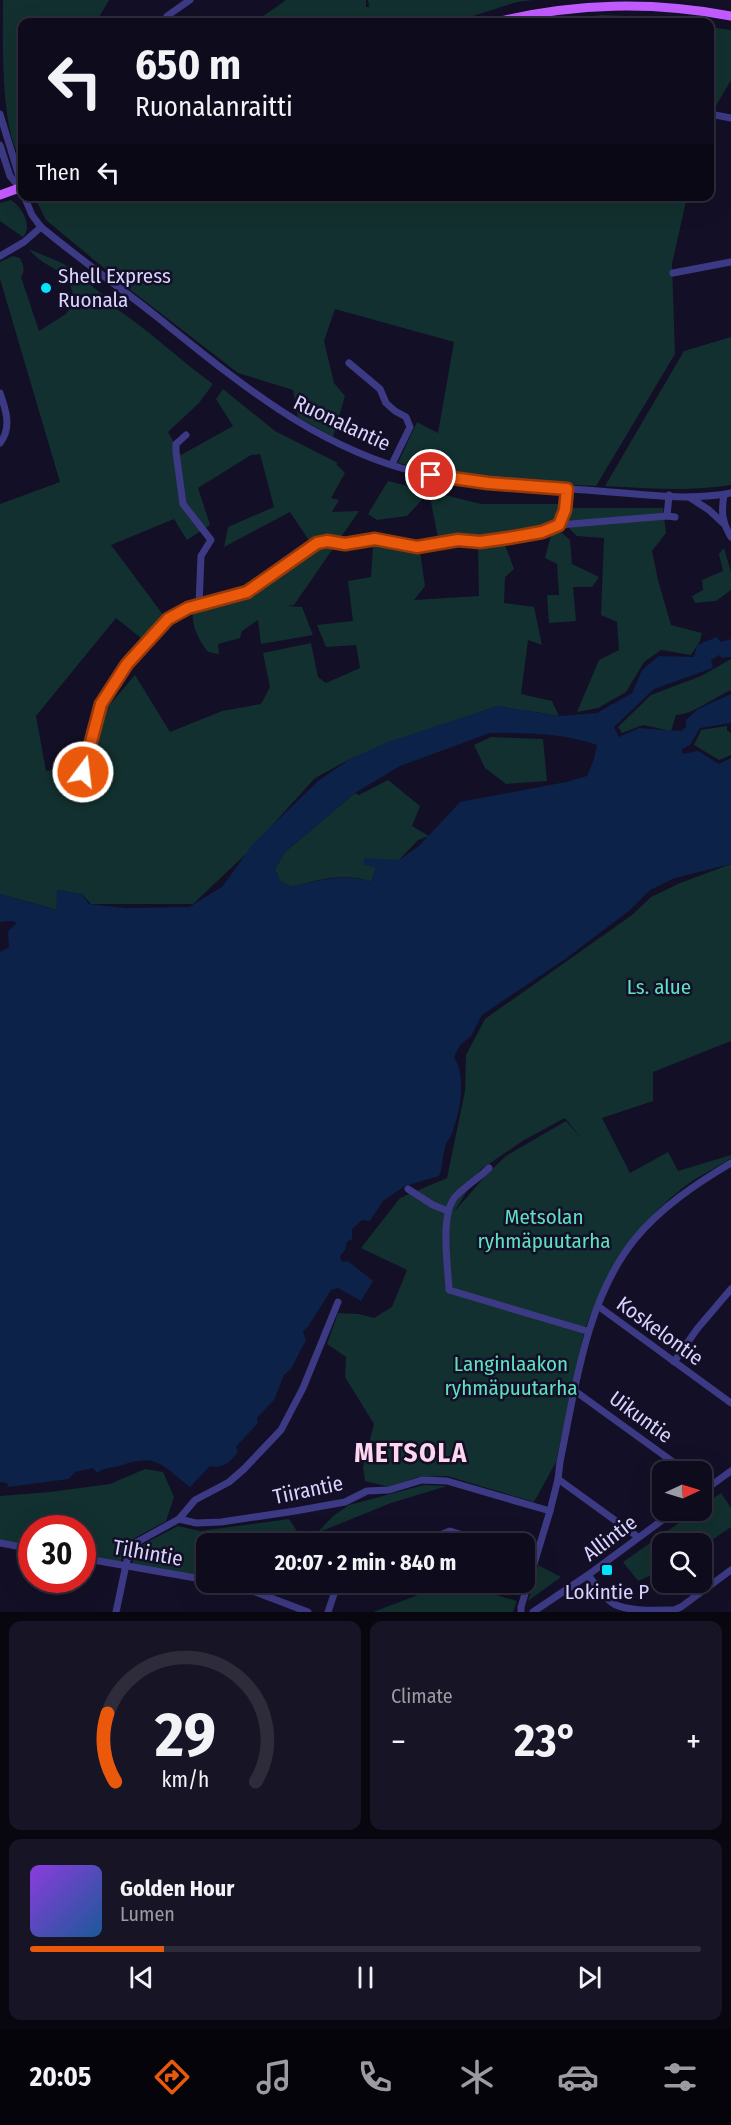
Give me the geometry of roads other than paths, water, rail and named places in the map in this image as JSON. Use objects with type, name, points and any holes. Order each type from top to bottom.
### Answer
[{"type":"main road","points":[[516,18],[557,10],[612,6],[666,7],[731,15]]},
{"type":"main road","points":[[0,195],[18,192]]},
{"type":"street","points":[[167,16],[190,0]]},
{"type":"street","points":[[0,114],[18,173]]},
{"type":"street","points":[[714,115],[731,118]]},
{"type":"street","points":[[0,145],[10,176],[18,186]]},
{"type":"street","name":"Ruonalantie","points":[[26,201],[32,215],[41,226],[231,376],[282,413],[319,435],[392,464],[459,480],[669,495],[728,494]]},
{"type":"street","points":[[0,256],[24,242],[41,226]]},
{"type":"street","points":[[673,273],[731,262]]},
{"type":"street","points":[[349,363],[380,389],[386,403],[406,417],[410,427],[392,464]]},
{"type":"street","points":[[0,393],[8,416],[5,437],[0,443]]},
{"type":"street","points":[[186,435],[176,444],[183,504],[211,540],[201,556],[199,605]]},
{"type":"street","points":[[559,525],[565,510],[567,489]]},
{"type":"street","points":[[728,494],[731,504]]},
{"type":"street","points":[[728,494],[722,514],[731,537]]},
{"type":"street","points":[[83,772],[101,704],[127,664],[168,619],[179,612],[199,605],[247,592],[317,543],[327,541],[345,544],[375,539],[417,547],[458,540],[480,542],[508,538],[542,532],[559,525],[671,517],[669,495]]},
{"type":"street","points":[[689,496],[724,524]]},
{"type":"street","points":[[535,1556],[558,1479],[587,1331],[613,1274],[634,1240],[663,1211],[691,1187],[731,1162]]},
{"type":"street","points":[[489,1168],[455,1196],[448,1211],[449,1290],[587,1331]]},
{"type":"street","points":[[408,1189],[433,1205],[448,1211]]},
{"type":"street","points":[[674,1362],[697,1329],[731,1289]]},
{"type":"street","points":[[116,1612],[130,1546],[179,1519],[195,1500],[229,1482],[281,1430],[303,1388],[338,1302]]},
{"type":"street","name":"Koskelontie","points":[[598,1306],[731,1403]]},
{"type":"street","name":"Uikuntie","points":[[575,1391],[672,1461]]},
{"type":"street","points":[[712,1483],[731,1472]]},
{"type":"street","points":[[558,1479],[638,1537]]},
{"type":"street","name":"Tiirantie","points":[[179,1519],[196,1523],[221,1522],[295,1511],[345,1502],[367,1491],[389,1490],[422,1480],[447,1481],[550,1511]]},
{"type":"street","name":"Allintie","points":[[533,1612],[588,1575],[661,1521]]},
{"type":"street","points":[[0,1543],[18,1546]]},
{"type":"street","name":"Tilhintie","points":[[96,1561],[196,1578]]},
{"type":"street","points":[[588,1575],[614,1604],[628,1609],[675,1611],[731,1570]]},
{"type":"street","points":[[257,1593],[308,1612]]},
{"type":"street","points":[[328,1612],[334,1593]]},
{"type":"street","points":[[521,1612],[524,1593]]},
{"type":"street","points":[[277,1612],[280,1602]]},
{"type":"water","points":[[717,637],[721,642],[731,639],[731,657],[722,658],[719,655],[711,660],[713,668],[654,689],[614,727],[619,737],[639,728],[681,731],[686,727],[686,720],[698,709],[731,694],[731,723],[700,728],[690,745],[682,749],[682,754],[698,751],[719,764],[731,758],[731,864],[675,878],[650,890],[630,910],[568,957],[482,1015],[471,1036],[460,1045],[454,1057],[460,1074],[460,1103],[439,1176],[405,1186],[383,1201],[370,1221],[362,1220],[352,1229],[352,1239],[347,1242],[340,1256],[342,1262],[348,1261],[373,1281],[361,1301],[338,1288],[331,1290],[303,1332],[306,1340],[291,1369],[284,1375],[274,1400],[257,1418],[258,1423],[236,1447],[238,1452],[229,1462],[222,1466],[210,1466],[190,1487],[165,1467],[151,1461],[132,1462],[97,1473],[93,1468],[75,1472],[69,1479],[8,1487],[7,1483],[0,1482],[0,952],[9,947],[8,931],[17,923],[0,922],[0,894],[56,910],[57,890],[82,894],[89,904],[126,908],[189,907],[222,887],[253,844],[318,781],[350,759],[385,743],[497,706],[559,716],[597,713],[632,693],[642,670],[659,656],[694,657],[697,645]],"holes":[[[490,733],[557,736],[597,745],[587,776],[460,802],[419,846],[399,860],[365,858],[363,864],[376,868],[371,882],[341,878],[292,887],[280,881],[275,869],[285,852],[355,793],[400,766]]]},
{"type":"place","name":"Shell Express Ruonala","points":[[46,288]]},
{"type":"place","name":"Lokintie P","points":[[607,1570]]},
{"type":"district","name":"METSOLA","points":[[411,1453]]},
{"type":"park label","name":"Ls. alue","points":[[659,987]]},
{"type":"park label","name":"Metsolan ryhmäpuutarha","points":[[544,1229]]},
{"type":"park label","name":"Langinlaakon ryhmäpuutarha","points":[[511,1376]]}]
